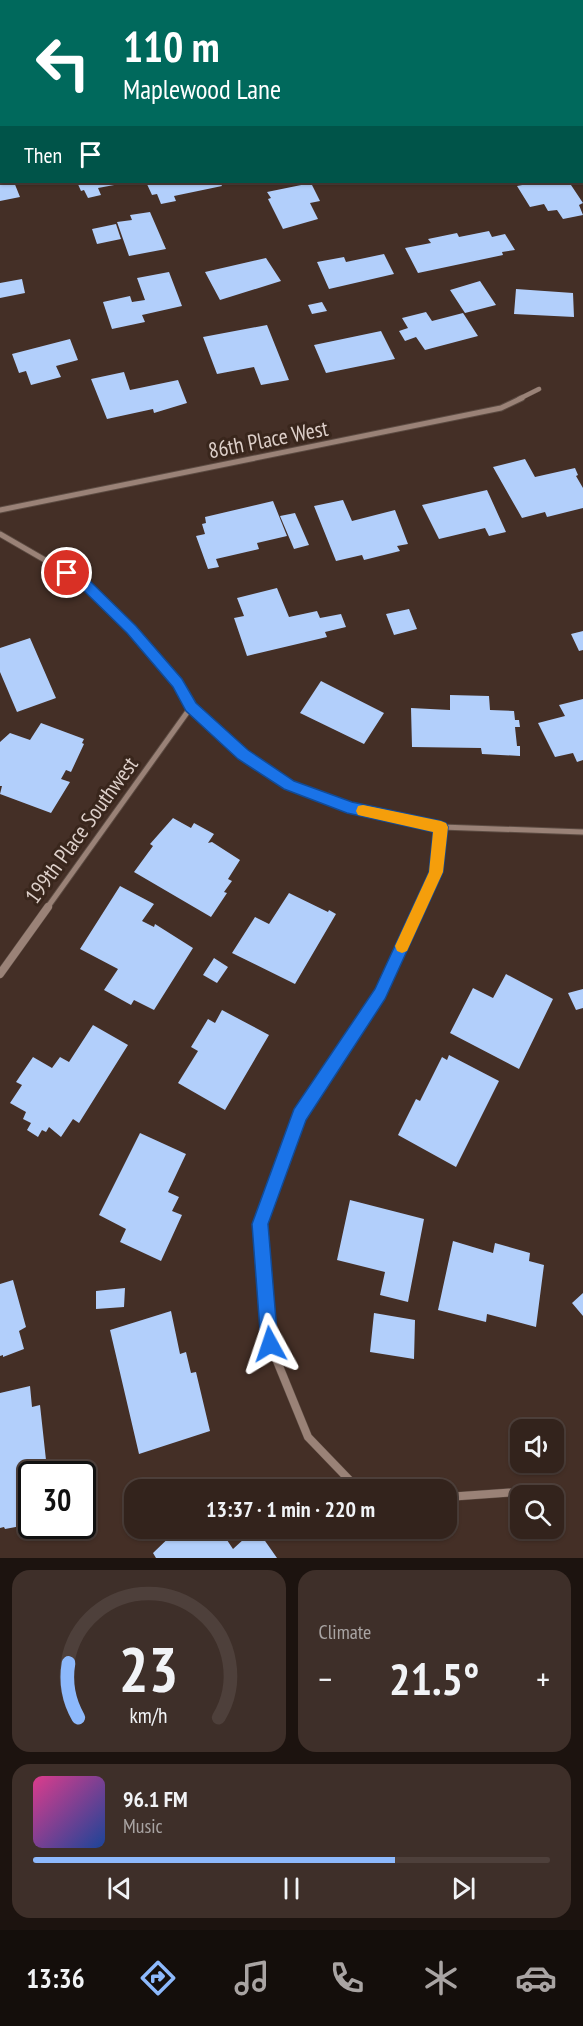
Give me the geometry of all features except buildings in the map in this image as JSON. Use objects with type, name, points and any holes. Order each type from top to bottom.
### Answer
[{"type":"street","name":"86th Place West","points":[[0,510],[501,408],[539,389]]},
{"type":"street","points":[[0,534],[83,582],[131,629],[177,683],[191,707],[243,754],[289,785],[352,808],[441,827],[583,832]]},
{"type":"street","name":"199th Place Southwest","points":[[0,974],[191,707]]},
{"type":"street","points":[[348,1479],[308,1437],[270,1344],[260,1224],[300,1115],[380,994],[436,872],[441,827]]},
{"type":"street","points":[[457,1496],[510,1493]]},
{"type":"slow traffic","points":[[363,811],[441,827],[436,872],[402,946]]},
{"type":"route","points":[[67,573],[83,582],[131,629],[177,683],[191,707],[243,754],[289,785],[352,808],[441,827],[436,872],[380,994],[300,1115],[260,1224],[270,1344]]}]
